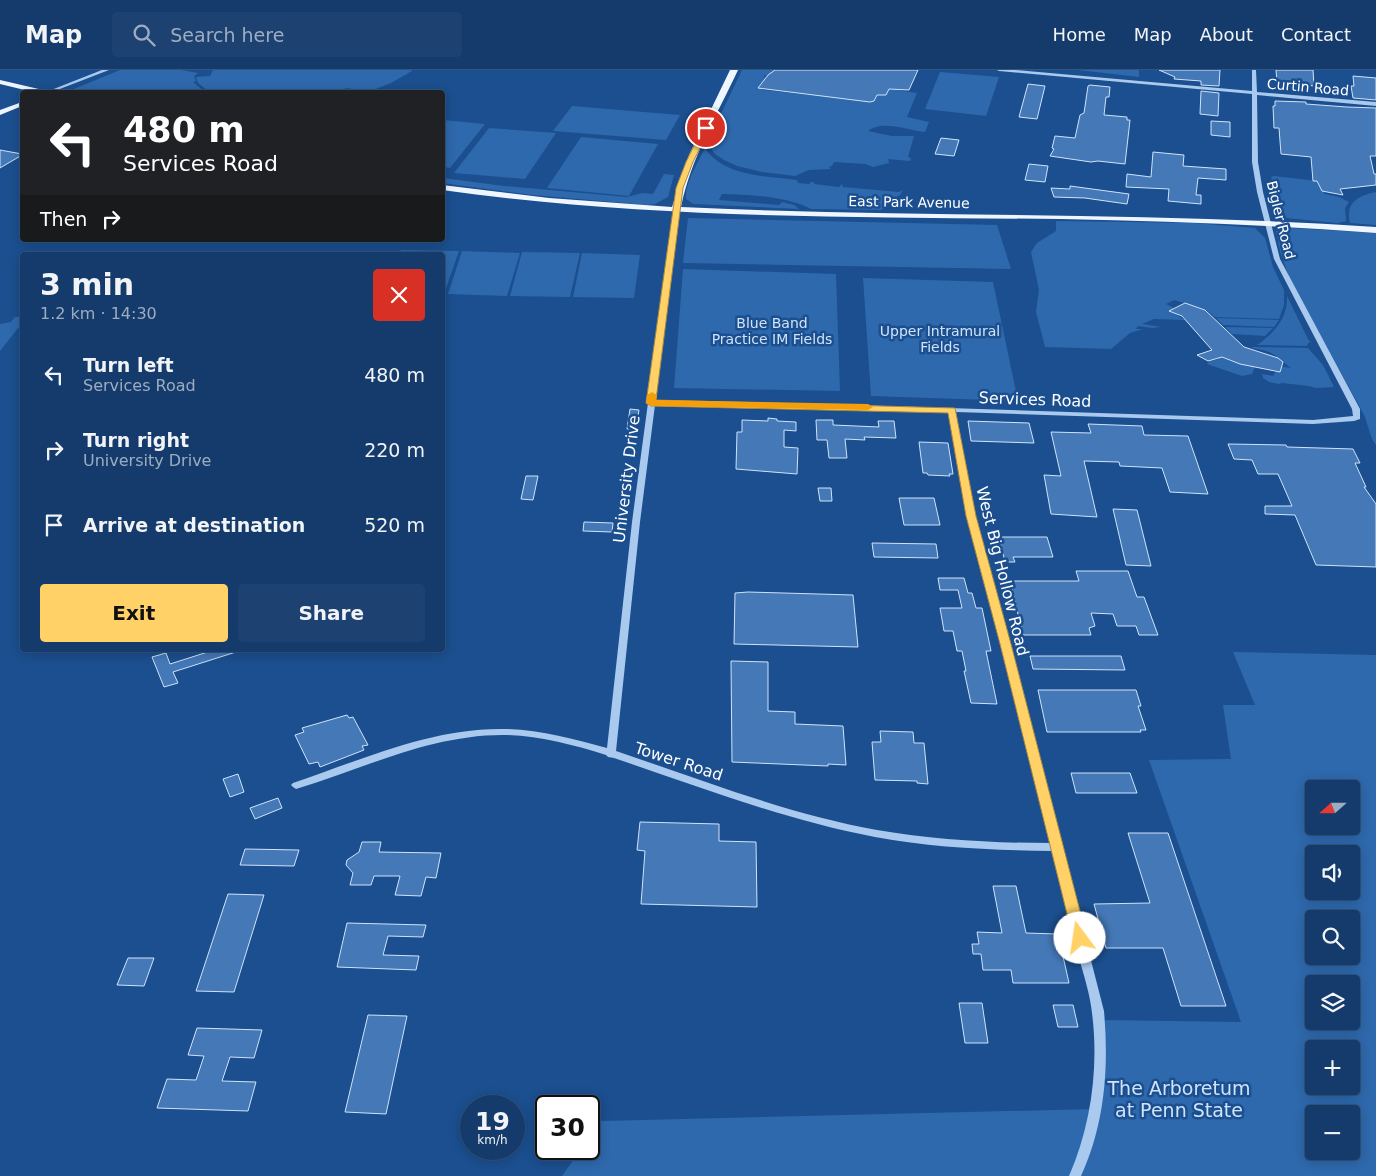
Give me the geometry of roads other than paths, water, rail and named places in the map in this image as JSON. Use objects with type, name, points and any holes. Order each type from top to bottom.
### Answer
[{"type":"main road","name":"University Drive","points":[[676,210],[680,188],[690,162],[734,70]]},
{"type":"main road","points":[[0,82],[32,90]]},
{"type":"main road","points":[[0,113],[20,105]]},
{"type":"main road","name":"East Park Avenue","points":[[445,187],[554,201],[676,210],[793,214],[1180,219],[1376,230]]},
{"type":"street","points":[[54,90],[107,70]]},
{"type":"street","name":"Curtin Road","points":[[999,70],[1376,104]]},
{"type":"street","name":"Bigler Road","points":[[1254,70],[1255,162],[1268,223],[1281,269],[1356,409],[1357,417]]},
{"type":"street","name":"University Drive","points":[[612,755],[636,522],[676,210]]},
{"type":"street","name":"Services Road","points":[[651,403],[952,410],[1313,422],[1357,417]]},
{"type":"street","name":"West Big Hollow Road","points":[[952,410],[971,516],[1057,847],[1099,1020],[1100,1050],[1095,1109],[1086,1147],[1075,1176]]},
{"type":"street","name":"Tower Road","points":[[296,785],[438,739],[482,733],[538,734],[612,755],[806,817],[851,828],[919,840],[971,845],[1057,847]]},
{"type":"park label","name":"Blue Band Practice IM Fields","points":[[772,332]]},
{"type":"park label","name":"Upper Intramural Fields","points":[[940,340]]},
{"type":"park label","name":"The Arboretum at Penn State","points":[[1179,1099]]}]
